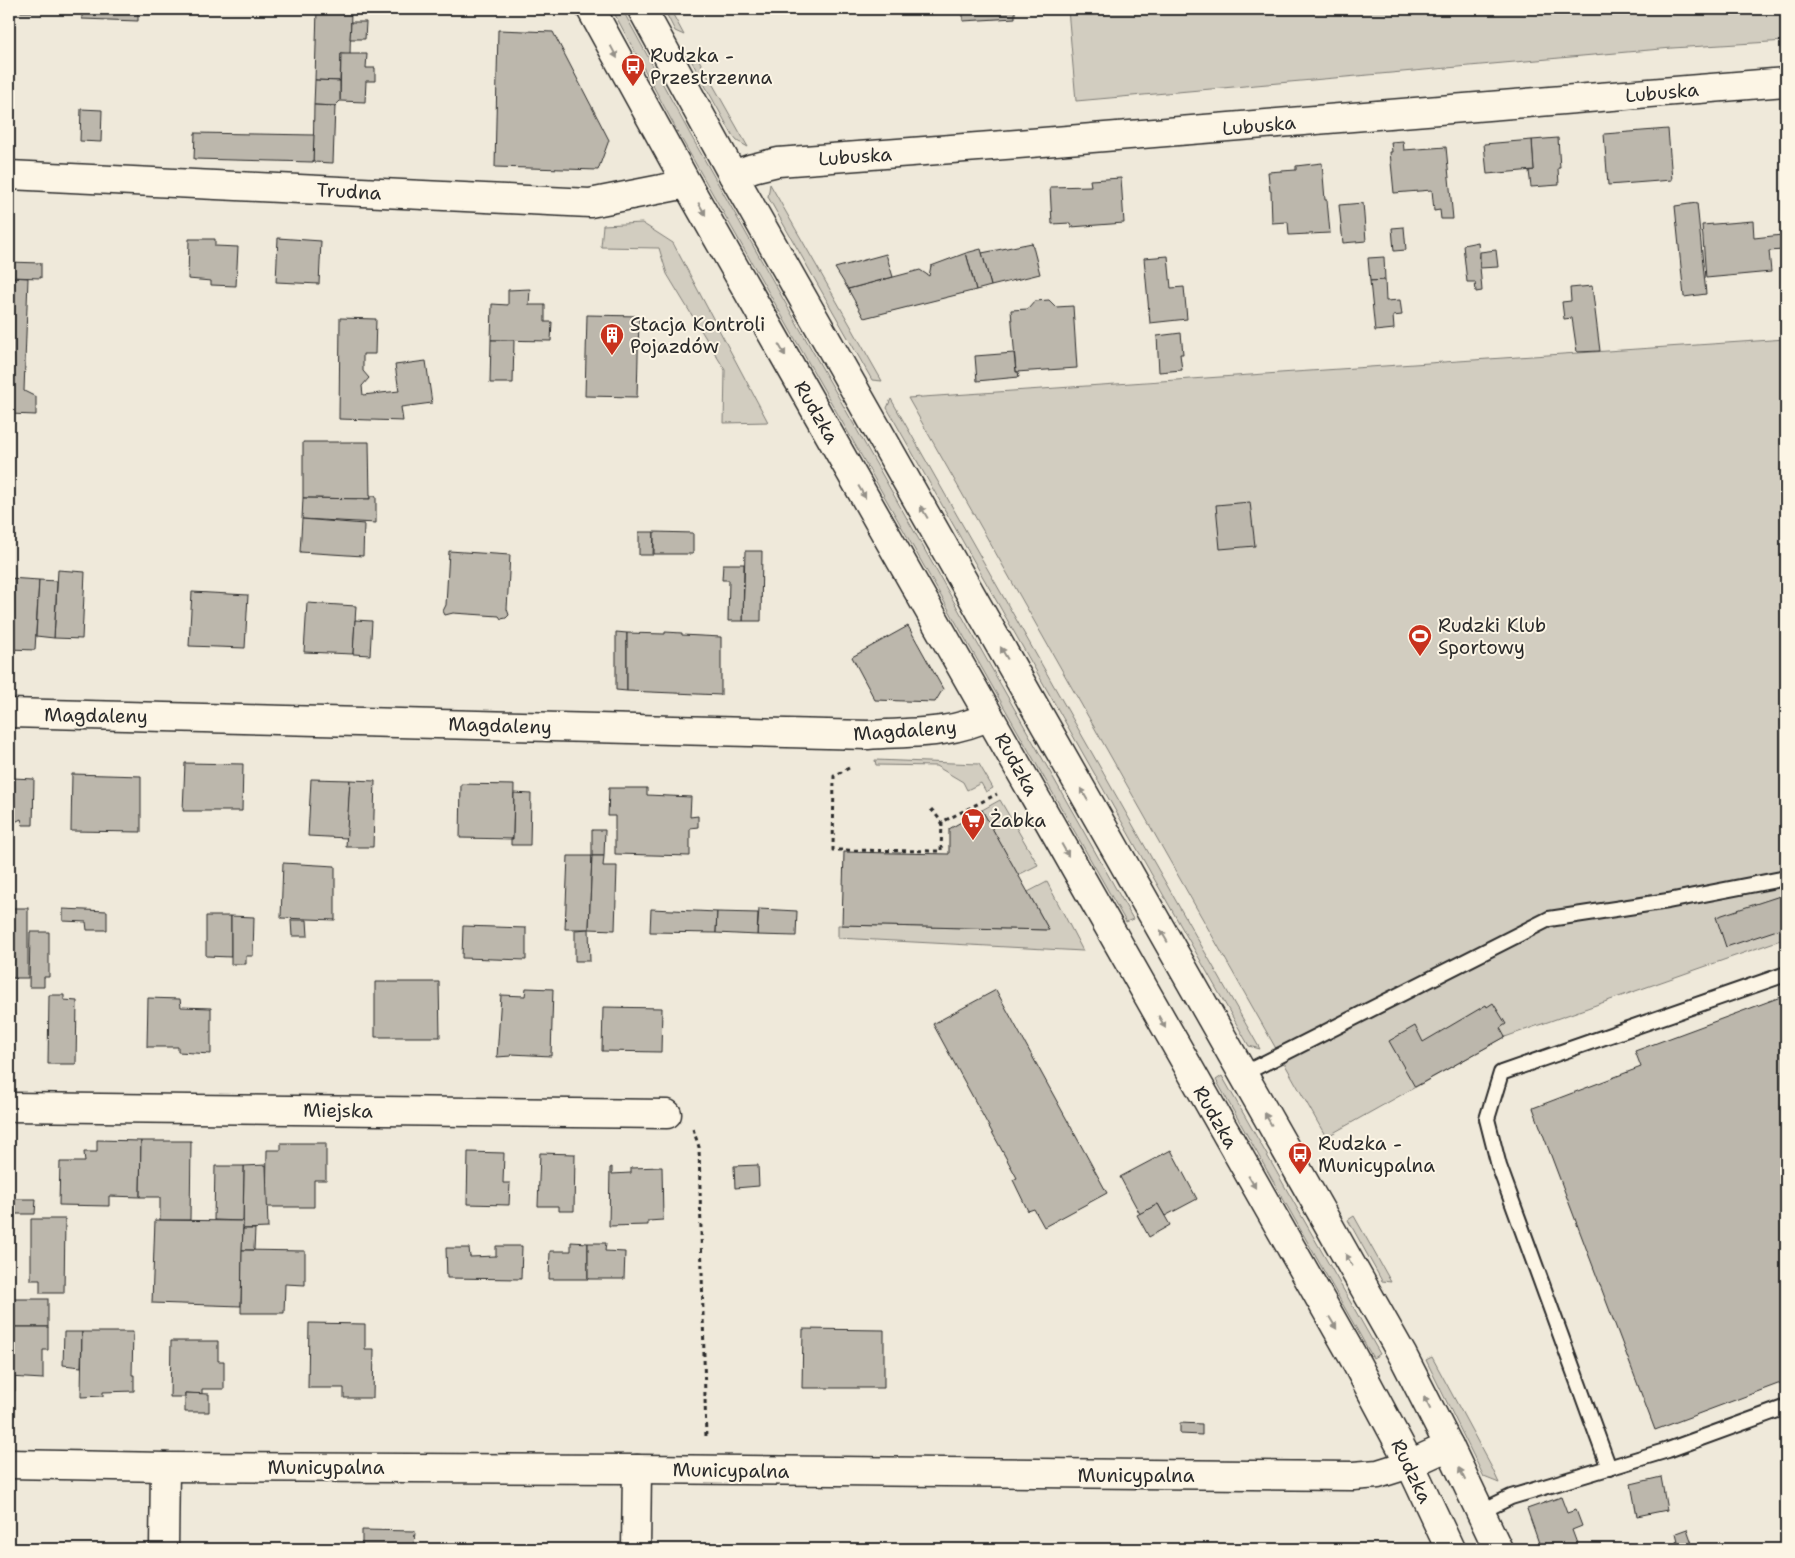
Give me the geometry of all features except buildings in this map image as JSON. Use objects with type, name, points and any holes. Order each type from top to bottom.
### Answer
[{"type":"street","name":"Rudzka","points":[[591,9],[688,184],[1352,1355],[1410,1464],[1450,1549]]},
{"type":"street","points":[[642,9],[733,175],[1410,1369],[1498,1549]]},
{"type":"street","name":"Lubuska","points":[[733,175],[778,162],[1028,144],[1786,82]]},
{"type":"street","name":"Trudna","points":[[9,174],[590,203],[688,184]]},
{"type":"street","name":"Magdaleny","points":[[9,713],[868,735],[949,730],[973,725],[990,716]]},
{"type":"street","points":[[1149,999],[1188,978]]},
{"type":"street","name":"Miejska","points":[[9,1107],[667,1114]]},
{"type":"street","name":"Municypalna","points":[[9,1464],[165,1467],[637,1469],[1353,1476],[1378,1474],[1410,1464],[1449,1446]]},
{"type":"street","points":[[164,1549],[165,1467]]},
{"type":"street","points":[[636,1549],[637,1469]]},
{"type":"lane","points":[[1243,1074],[1549,919],[1668,901],[1786,878]]},
{"type":"lane","points":[[1609,1468],[1499,1166],[1488,1118],[1501,1073],[1786,974]]},
{"type":"lane","points":[[1480,1512],[1511,1497],[1668,1450],[1786,1407]]},
{"type":"path","points":[[850,767],[834,776],[833,850],[941,852],[942,822],[931,809]]},
{"type":"path","points":[[942,822],[999,793]]},
{"type":"path","points":[[667,1114],[684,1118],[692,1126],[699,1148],[707,1470]]},
{"type":"shaded area","points":[[612,9],[622,9],[690,134],[1133,919],[1126,922],[681,138]]},
{"type":"shaded area","points":[[664,9],[670,9],[684,35],[675,31]]},
{"type":"shaded area","points":[[1068,9],[1786,9],[1786,41],[1672,48],[1076,101]]},
{"type":"shaded area","points":[[695,53],[748,147],[737,141],[733,136],[692,62]]},
{"type":"shaded area","points":[[770,184],[882,381],[872,380],[768,197]]},
{"type":"shaded area","points":[[642,223],[673,243],[768,422],[724,423],[725,370],[667,274],[659,248],[601,247],[603,225]]},
{"type":"shaded area","name":"Rudzki Klub Sportowy","points":[[1786,339],[1786,938],[1505,1037],[1326,1137],[908,398]]},
{"type":"shaded area","points":[[891,399],[1260,1049],[1249,1046],[887,408]]},
{"type":"shaded area","points":[[875,760],[979,764],[993,788],[986,792],[981,783],[967,790],[963,782],[936,766],[876,765]]},
{"type":"shaded area","points":[[1000,800],[1038,865],[1018,875],[982,810]]},
{"type":"shaded area","points":[[1047,882],[1083,951],[838,938],[838,925],[1049,930],[1028,892]]},
{"type":"shaded area","points":[[1222,1076],[1380,1354],[1373,1358],[1216,1080]]},
{"type":"shaded area","points":[[1354,1216],[1391,1282],[1382,1281],[1348,1220]]},
{"type":"shaded area","points":[[1432,1357],[1499,1483],[1484,1477],[1426,1360]]},
{"type":"place","name":"Rudzka - Przestrzenna","points":[[633,87]]},
{"type":"place","name":"Stacja Kontroli Pojazdów","points":[[612,356]]},
{"type":"place","name":"Rudzki Klub Sportowy","points":[[1420,657]]},
{"type":"place","name":"Żabka","points":[[973,841]]},
{"type":"place","name":"Rudzka - Municypalna","points":[[1300,1175]]}]
